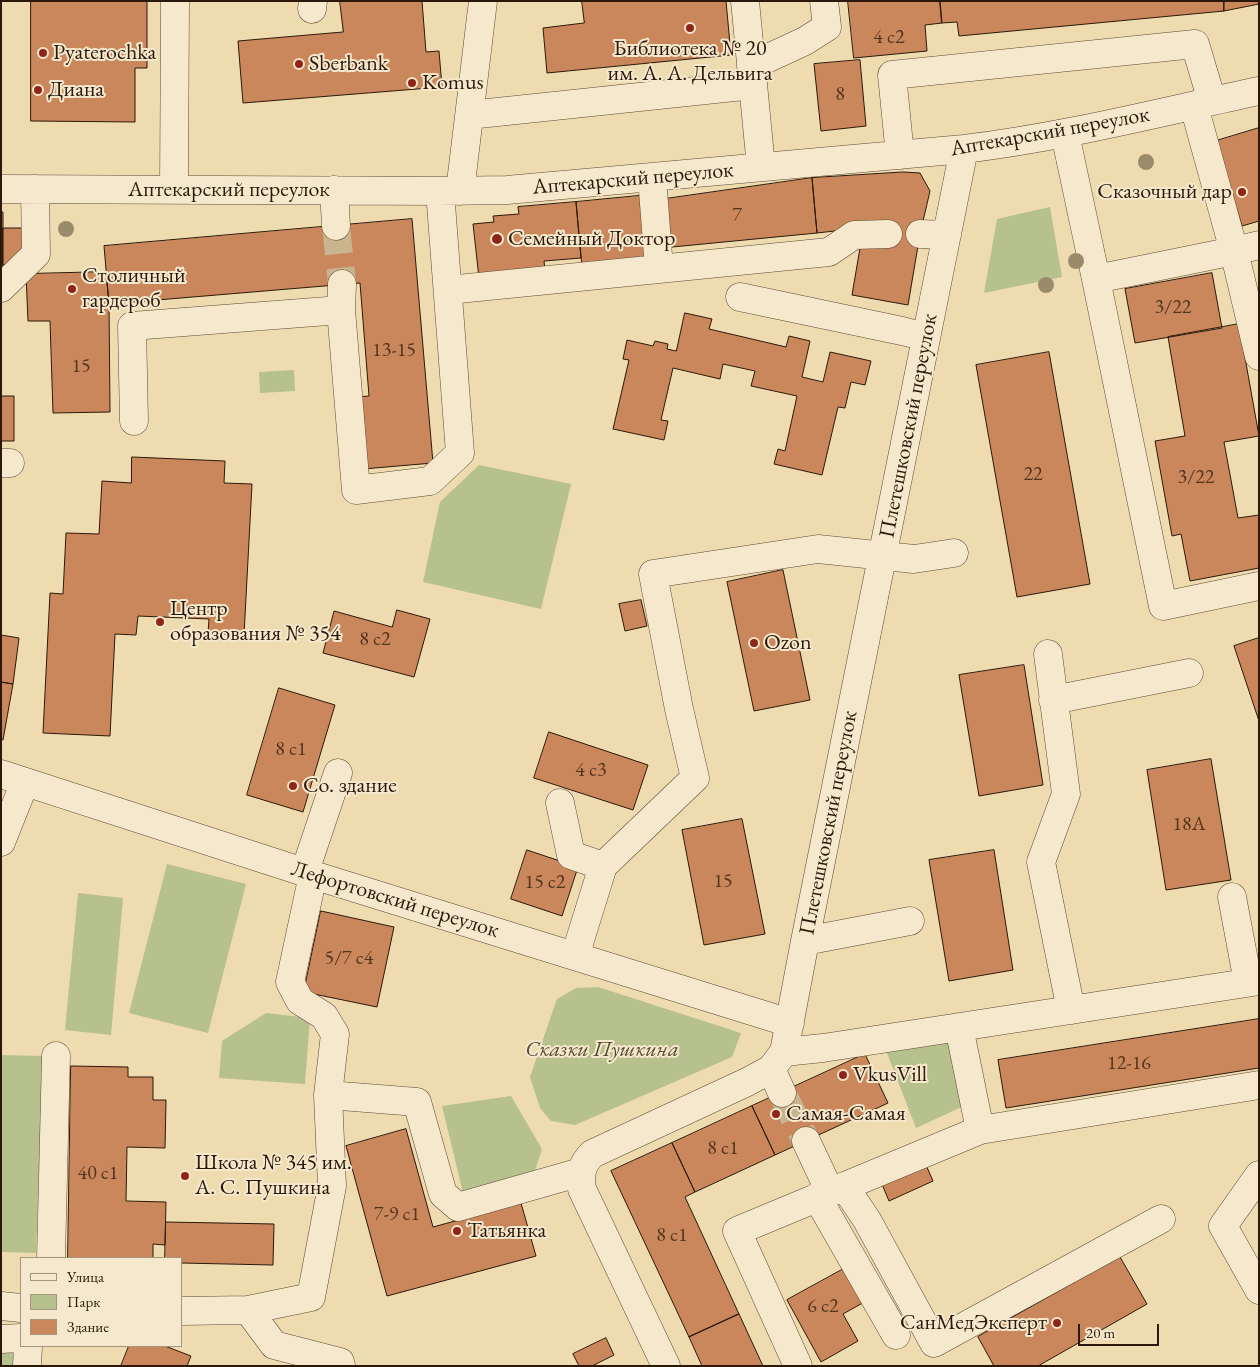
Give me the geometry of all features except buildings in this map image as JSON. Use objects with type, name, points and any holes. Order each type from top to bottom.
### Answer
[{"type":"street","points":[[174,190],[175,1]]},
{"type":"street","points":[[134,421],[132,326],[341,297],[356,490],[430,481],[460,453],[448,290],[450,191],[469,115],[483,1]]},
{"type":"street","points":[[746,1],[761,167]]},
{"type":"street","points":[[469,115],[752,76],[827,27],[824,1]]},
{"type":"street","points":[[900,155],[892,75],[1195,44],[1203,103],[1246,248],[1259,356]]},
{"type":"street","name":"Аптекарский переулок","points":[[1,189],[507,190],[964,149],[1018,142],[1065,134],[1259,91]]},
{"type":"street","points":[[1065,134],[1163,606],[1259,586]]},
{"type":"street","name":"Плетешковский переулок","points":[[779,1071],[964,149]]},
{"type":"street","points":[[652,177],[659,269]]},
{"type":"street","points":[[1,288],[36,254],[36,189]]},
{"type":"street","points":[[334,190],[336,226]]},
{"type":"street","points":[[448,290],[829,252],[854,235],[888,234]]},
{"type":"street","points":[[920,234],[947,235]]},
{"type":"street","points":[[1096,279],[1246,248]]},
{"type":"street","points":[[740,297],[902,330],[926,337]]},
{"type":"street","points":[[575,956],[603,866],[695,778],[679,709],[653,574],[818,549],[914,559],[954,552]]},
{"type":"street","points":[[1048,654],[1066,794],[1040,862],[1071,1010]]},
{"type":"street","points":[[1053,700],[1190,673]]},
{"type":"street","points":[[182,1310],[248,1310],[311,1297],[332,1186],[328,1095],[335,1034],[324,1016],[300,1001],[290,982],[309,873],[338,773]]},
{"type":"street","points":[[1,842],[13,778]]},
{"type":"street","name":"Лефортовский переулок","points":[[13,778],[309,873],[790,1023]]},
{"type":"street","points":[[560,803],[571,855],[603,866]]},
{"type":"street","points":[[666,1366],[582,1189],[581,1172],[585,1161],[592,1154],[747,1082],[779,1071],[823,1048],[1253,981],[1232,897]]},
{"type":"street","points":[[805,941],[910,921]]},
{"type":"street","points":[[959,1027],[980,1130]]},
{"type":"street","points":[[51,1257],[56,1056]]},
{"type":"street","points":[[798,1366],[737,1230],[980,1130],[1259,1085]]},
{"type":"street","points":[[328,1095],[417,1102],[443,1194],[458,1207],[581,1172]]},
{"type":"street","points":[[806,1141],[896,1335]]},
{"type":"street","points":[[1259,1175],[1223,1226],[1259,1290]]},
{"type":"street","points":[[830,1192],[866,1220],[934,1343],[1161,1219]]},
{"type":"street","points":[[1,1306],[20,1308]]},
{"type":"street","points":[[248,1310],[274,1345],[340,1362],[341,1366]]},
{"type":"street","points":[[1,1339],[20,1338]]},
{"type":"street","points":[[27,1366],[28,1347]]},
{"type":"green space","points":[[1050,207],[1062,277],[984,293],[997,219]]},
{"type":"green space","points":[[294,370],[295,391],[260,393],[259,372]]},
{"type":"green space","points":[[479,465],[571,484],[541,609],[423,582],[440,502]]},
{"type":"green space","points":[[167,864],[246,884],[208,1033],[129,1013]]},
{"type":"green space","points":[[78,893],[123,898],[111,1035],[65,1030]]},
{"type":"green space","name":"Сказки Пушкина","points":[[598,987],[741,1033],[732,1057],[575,1125],[551,1121],[540,1108],[530,1077],[557,999],[576,988]]},
{"type":"green space","points":[[266,1013],[310,1018],[305,1084],[219,1078],[222,1041]]},
{"type":"green space","points":[[953,1037],[966,1105],[916,1128],[885,1048]]},
{"type":"green space","points":[[1,1055],[43,1056],[36,1253],[1,1252]]},
{"type":"green space","points":[[511,1096],[542,1149],[532,1180],[464,1197],[442,1106]]},
{"type":"green space","points":[[19,1349],[18,1366],[1,1366],[1,1350]]},
{"type":"tunnel","points":[[336,226],[342,284]]},
{"type":"tunnel","points":[[782,1093],[806,1141]]},
{"type":"place","name":"Библиотека № 20 им. А. А. Дельвига","points":[[690,28]]},
{"type":"place","name":"Pyaterochka","points":[[43,53]]},
{"type":"place","name":"Sberbank","points":[[299,64]]},
{"type":"place","name":"Komus","points":[[412,83]]},
{"type":"place","name":"Диана","points":[[38,90]]},
{"type":"place","name":"Сказочный дар","points":[[1242,192]]},
{"type":"place","name":"Семейный Доктор","points":[[497,239]]},
{"type":"place","name":"Столичный гардероб","points":[[72,289]]},
{"type":"place","name":"Центр образования № 354","points":[[160,622]]},
{"type":"place","name":"Ozon","points":[[754,643]]},
{"type":"place","name":"Со. здание","points":[[293,786]]},
{"type":"place","name":"VkusVill","points":[[843,1075]]},
{"type":"place","name":"Самая-Самая","points":[[776,1114]]},
{"type":"place","name":"Школа № 345 им. А. С. Пушкина","points":[[185,1176]]},
{"type":"place","name":"Татьянка","points":[[457,1231]]},
{"type":"place","name":"СанМедЭксперт","points":[[1057,1323]]}]
